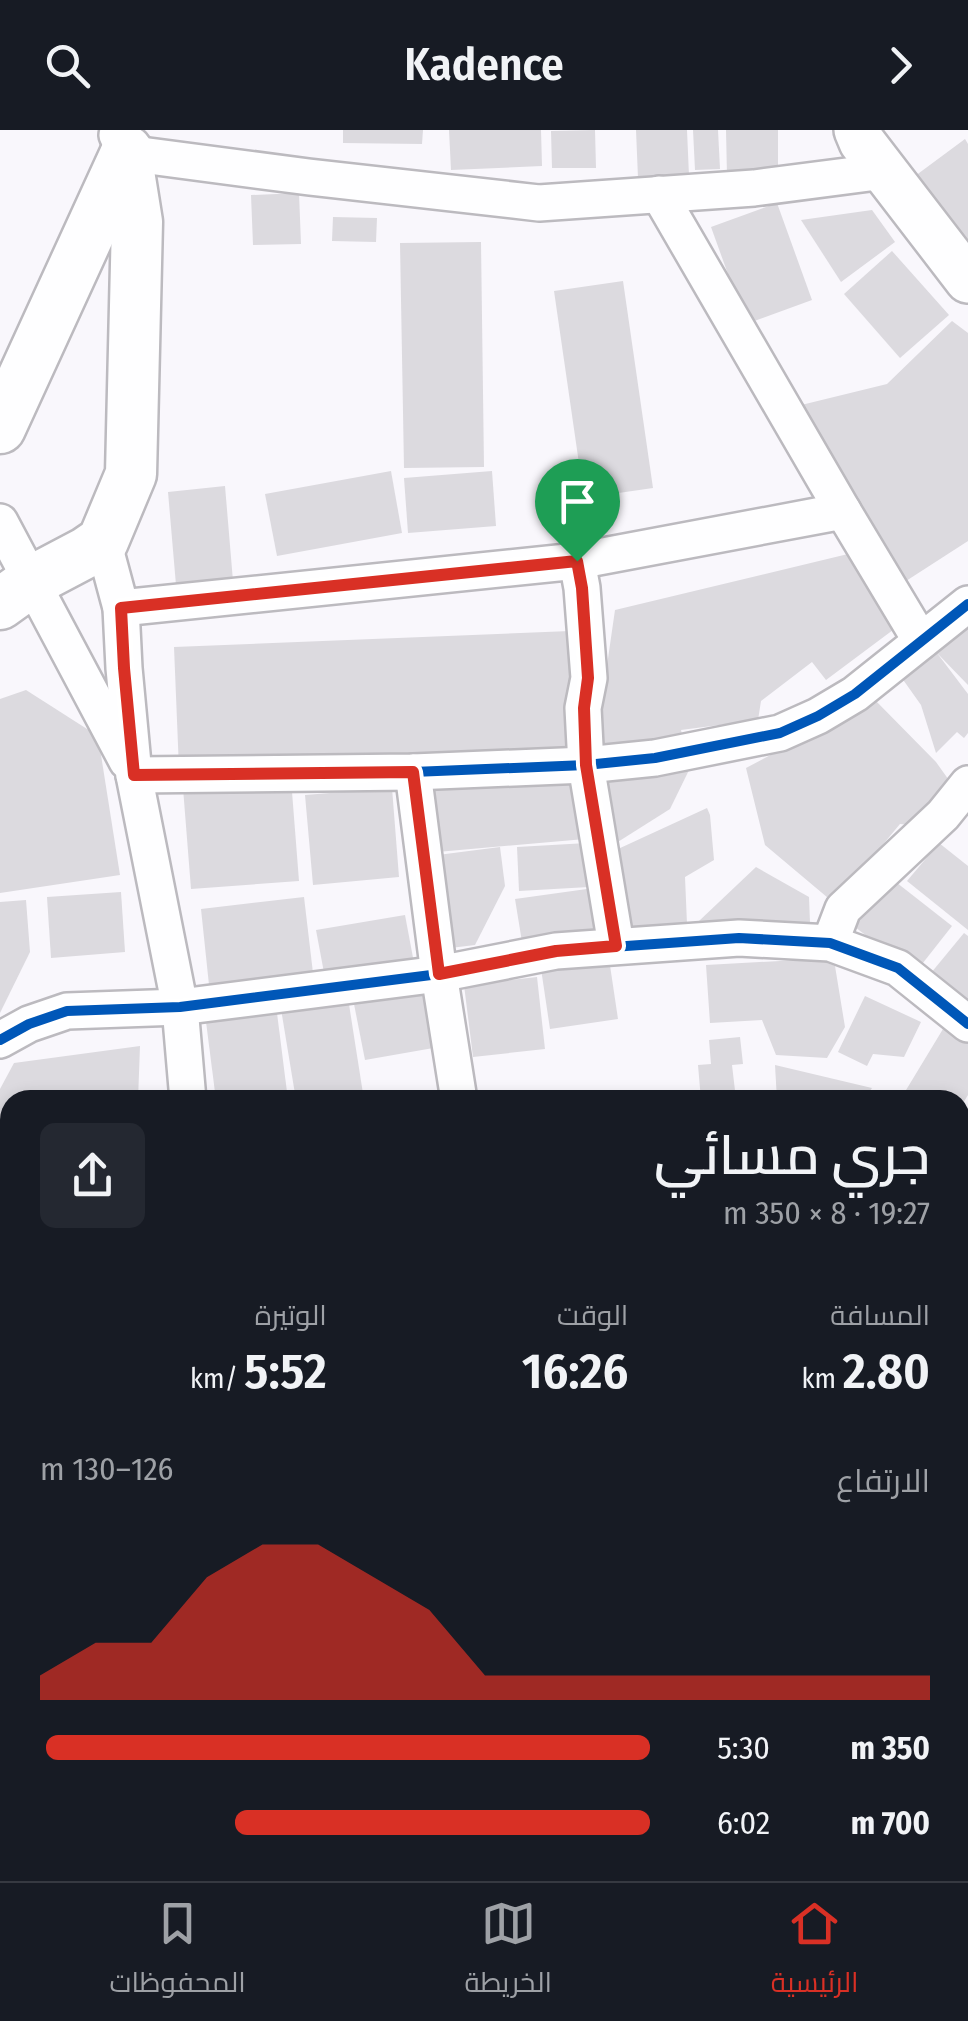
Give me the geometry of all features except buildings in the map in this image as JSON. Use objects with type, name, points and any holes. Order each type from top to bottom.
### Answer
[{"type":"main road","points":[[0,428],[126,138]]},
{"type":"main road","points":[[16,592],[104,540],[132,474],[137,222],[126,138]]},
{"type":"street","points":[[857,130],[884,172],[967,276]]},
{"type":"street","points":[[126,138],[308,177],[539,203],[754,188],[884,172]]},
{"type":"street","points":[[658,194],[921,641]]},
{"type":"street","points":[[121,608],[577,561],[843,511]]},
{"type":"street","points":[[0,522],[16,592],[134,775]]},
{"type":"street","points":[[104,540],[121,608],[134,775],[180,1007],[187,1090]]},
{"type":"street","points":[[577,561],[588,678],[584,708],[586,765],[616,946]]},
{"type":"street","points":[[134,775],[413,772],[586,765],[655,758],[780,734],[855,694],[968,604]]},
{"type":"street","points":[[413,772],[457,1090]]},
{"type":"street","points":[[830,943],[843,909],[956,826],[968,784]]},
{"type":"street","points":[[0,1040],[29,1024],[67,1011],[180,1007],[439,974],[556,951],[738,938],[830,943],[898,968],[968,1024]]},
{"type":"cycle path","points":[[134,775],[413,772],[586,765],[655,758],[780,733],[855,694],[968,604]]},
{"type":"cycle path","points":[[0,1040],[29,1024],[67,1011],[180,1007],[439,974],[556,951],[739,938],[830,943],[898,968],[968,1024]]},
{"type":"route","points":[[577,561],[588,678],[584,708],[586,765],[616,946],[556,951],[439,974],[413,772],[134,775],[121,608],[577,561]]}]
